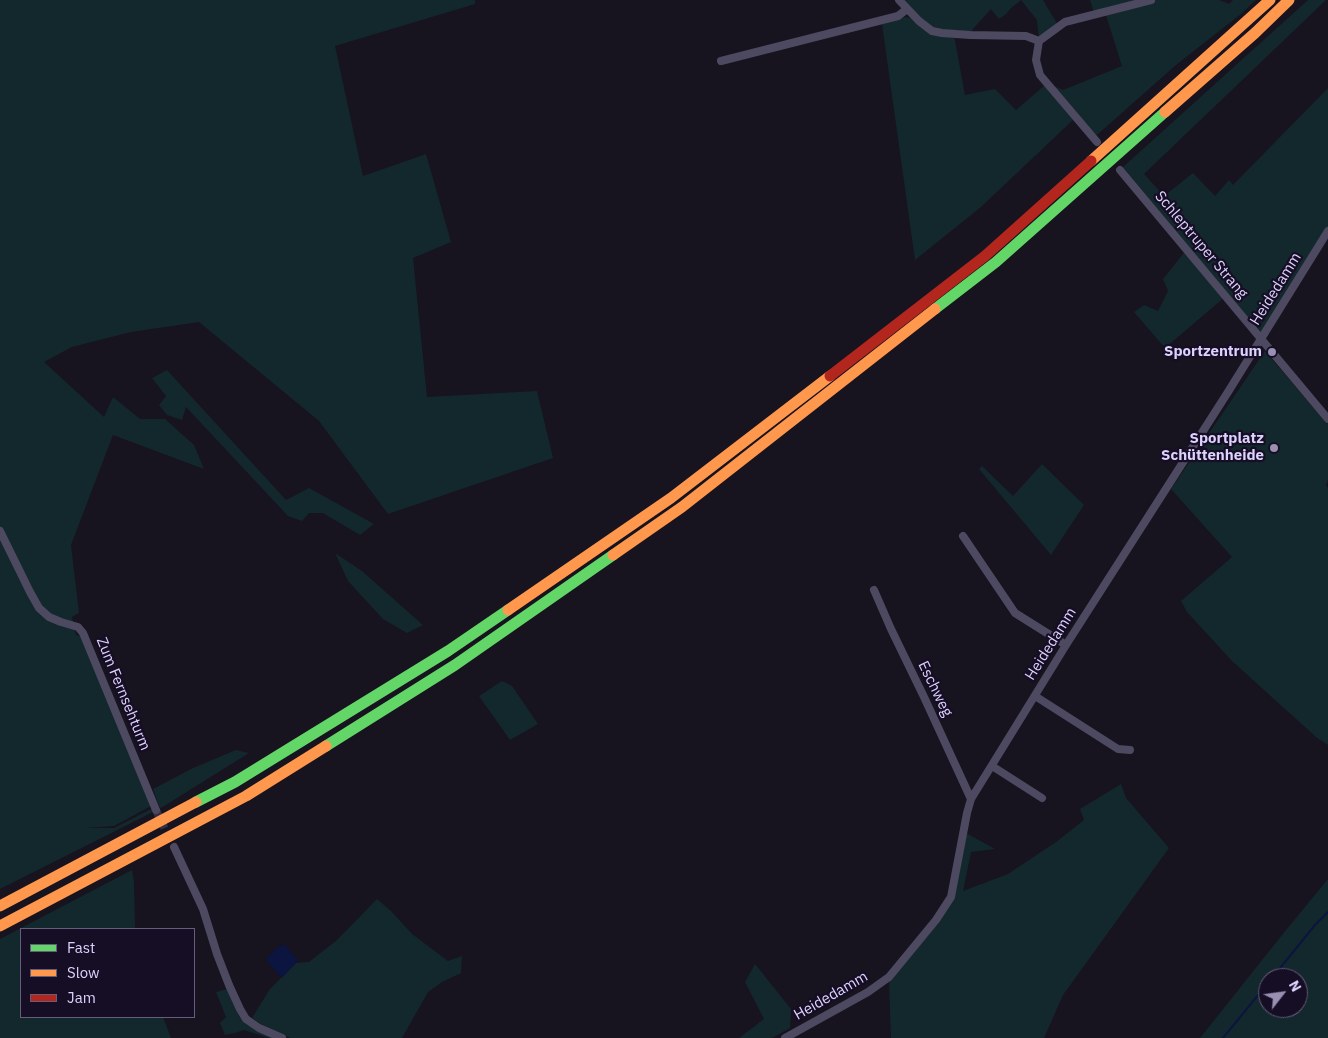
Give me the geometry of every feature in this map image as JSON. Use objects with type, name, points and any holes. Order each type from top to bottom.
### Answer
[{"type":"highway","points":[[0,906],[235,782],[448,651],[671,498],[985,256],[1270,0]]},
{"type":"highway","points":[[0,926],[246,796],[455,665],[682,507],[996,262],[1248,39],[1289,0]]},
{"type":"street","points":[[898,0],[925,27],[932,31],[970,35],[1026,36],[1039,41]]},
{"type":"street","points":[[1097,142],[1040,75],[1036,60],[1039,41],[1065,22],[1151,0]]},
{"type":"street","points":[[721,61],[898,16],[907,9]]},
{"type":"street","name":"Schleptruper Strang","points":[[1120,170],[1328,419]]},
{"type":"street","name":"Heidedamm","points":[[785,1038],[868,992],[889,977],[936,920],[950,897],[971,799],[1066,645],[1328,231]]},
{"type":"street","name":"Zum Fernsehturm","points":[[0,531],[40,608],[49,617],[78,627],[83,633],[156,810]]},
{"type":"street","points":[[963,536],[1015,613],[1066,645]]},
{"type":"street","name":"Eschweg","points":[[874,590],[971,799]]},
{"type":"street","points":[[1035,696],[1118,749],[1130,750]]},
{"type":"street","points":[[992,766],[1042,798]]},
{"type":"street","points":[[174,847],[203,909],[223,970],[240,1009],[246,1019],[259,1028],[282,1038]]},
{"type":"green space","points":[[0,0],[475,0],[475,4],[335,46],[363,176],[426,154],[451,242],[413,258],[427,397],[537,391],[553,458],[388,514],[319,421],[199,322],[131,332],[72,347],[44,362],[104,417],[113,397],[140,419],[165,419],[194,445],[204,469],[113,435],[71,545],[79,613],[72,617],[76,635],[82,636],[151,806],[114,826],[86,828],[114,828],[153,808],[155,811],[0,889]]},
{"type":"green space","points":[[904,0],[1021,0],[999,19],[991,9],[972,32],[953,30],[965,95],[995,89],[1016,110],[1045,85],[1074,119],[981,207],[915,260],[882,24],[905,17],[916,21],[913,9]]},
{"type":"green space","points":[[1021,0],[1043,0],[1059,27],[1039,41],[1037,20]]},
{"type":"green space","points":[[1090,0],[1219,0],[1229,4],[1233,0],[1256,0],[1176,65],[1097,135],[1086,129],[1047,83],[1063,90],[1122,66],[1105,12],[1095,15]]},
{"type":"green space","points":[[1308,0],[1326,0],[1144,174],[1164,196],[1193,173],[1215,196],[1229,180],[1233,185],[1328,88],[1328,231],[1261,339],[1250,322],[1123,167]]},
{"type":"green space","points":[[1187,249],[1226,296],[1165,348],[1134,312],[1144,305],[1158,311],[1168,291],[1163,279]]},
{"type":"green space","points":[[1265,351],[1328,425],[1328,480],[1326,485],[1328,488],[1328,745],[1316,737],[1232,661],[1187,612],[1181,601],[1232,557],[1171,489]]},
{"type":"green space","points":[[167,370],[286,500],[309,488],[374,524],[360,535],[323,513],[309,513],[302,521],[288,516],[186,407],[182,420],[167,415],[159,405],[166,396],[152,378]]},
{"type":"green space","points":[[1042,464],[1084,505],[1051,555],[979,469],[982,466],[1013,496]]},
{"type":"green space","points":[[335,553],[362,571],[423,625],[407,633],[383,619],[348,581]]},
{"type":"green space","points":[[502,681],[512,686],[538,724],[510,740],[479,696]]},
{"type":"green space","points":[[236,750],[249,753],[161,808],[159,806],[153,789],[193,768]]},
{"type":"green space","points":[[1121,784],[1126,798],[1169,848],[1063,995],[1044,1038],[891,1038],[889,981],[939,923],[955,895],[966,833],[995,849],[971,852],[963,891],[1008,874],[1056,842],[1084,820],[1080,809]]},
{"type":"green space","points":[[132,870],[135,928],[21,928]]},
{"type":"green space","points":[[1328,879],[1328,1038],[1200,1038],[1286,930]]},
{"type":"green space","points":[[377,899],[412,934],[448,961],[462,956],[461,973],[442,982],[428,992],[402,1038],[291,1038],[273,1032],[252,1018],[270,989],[296,963],[309,962],[337,940]]},
{"type":"green space","points":[[20,929],[20,1018],[163,1018],[171,1038],[0,1038],[0,939]]},
{"type":"green space","points":[[755,964],[791,1009],[790,1028],[772,1038],[739,1038],[764,1019],[745,982]]},
{"type":"green space","points":[[227,989],[236,1009],[276,1038],[269,1038],[244,1030],[225,1035],[220,1023],[226,1017],[216,992]]},
{"type":"shaded area","points":[[284,944],[298,960],[282,978],[266,960],[274,950]]},
{"type":"waterway","points":[[1280,968],[1328,912]]},
{"type":"waterway","points":[[1223,1038],[1258,995]]},
{"type":"tunnel","points":[[156,810],[170,840]]},
{"type":"traffic: fast","points":[[935,309],[996,262],[1165,112]]},
{"type":"traffic: fast","points":[[326,746],[455,665],[613,555]]},
{"type":"traffic: fast","points":[[196,802],[235,782],[448,651],[508,610]]},
{"type":"traffic: slow","points":[[1091,161],[1270,0]]},
{"type":"traffic: slow","points":[[1165,112],[1255,33],[1289,0]]},
{"type":"traffic: slow","points":[[613,555],[682,507],[935,309]]},
{"type":"traffic: slow","points":[[508,610],[671,498],[830,376]]},
{"type":"traffic: slow","points":[[0,926],[246,796],[326,746]]},
{"type":"traffic: slow","points":[[0,906],[196,802]]},
{"type":"traffic: jam","points":[[830,376],[985,256],[1091,161]]},
{"type":"place","name":"Sportzentrum","points":[[1272,352]]},
{"type":"place","name":"Sportplatz Schüttenheide","points":[[1274,448]]}]
